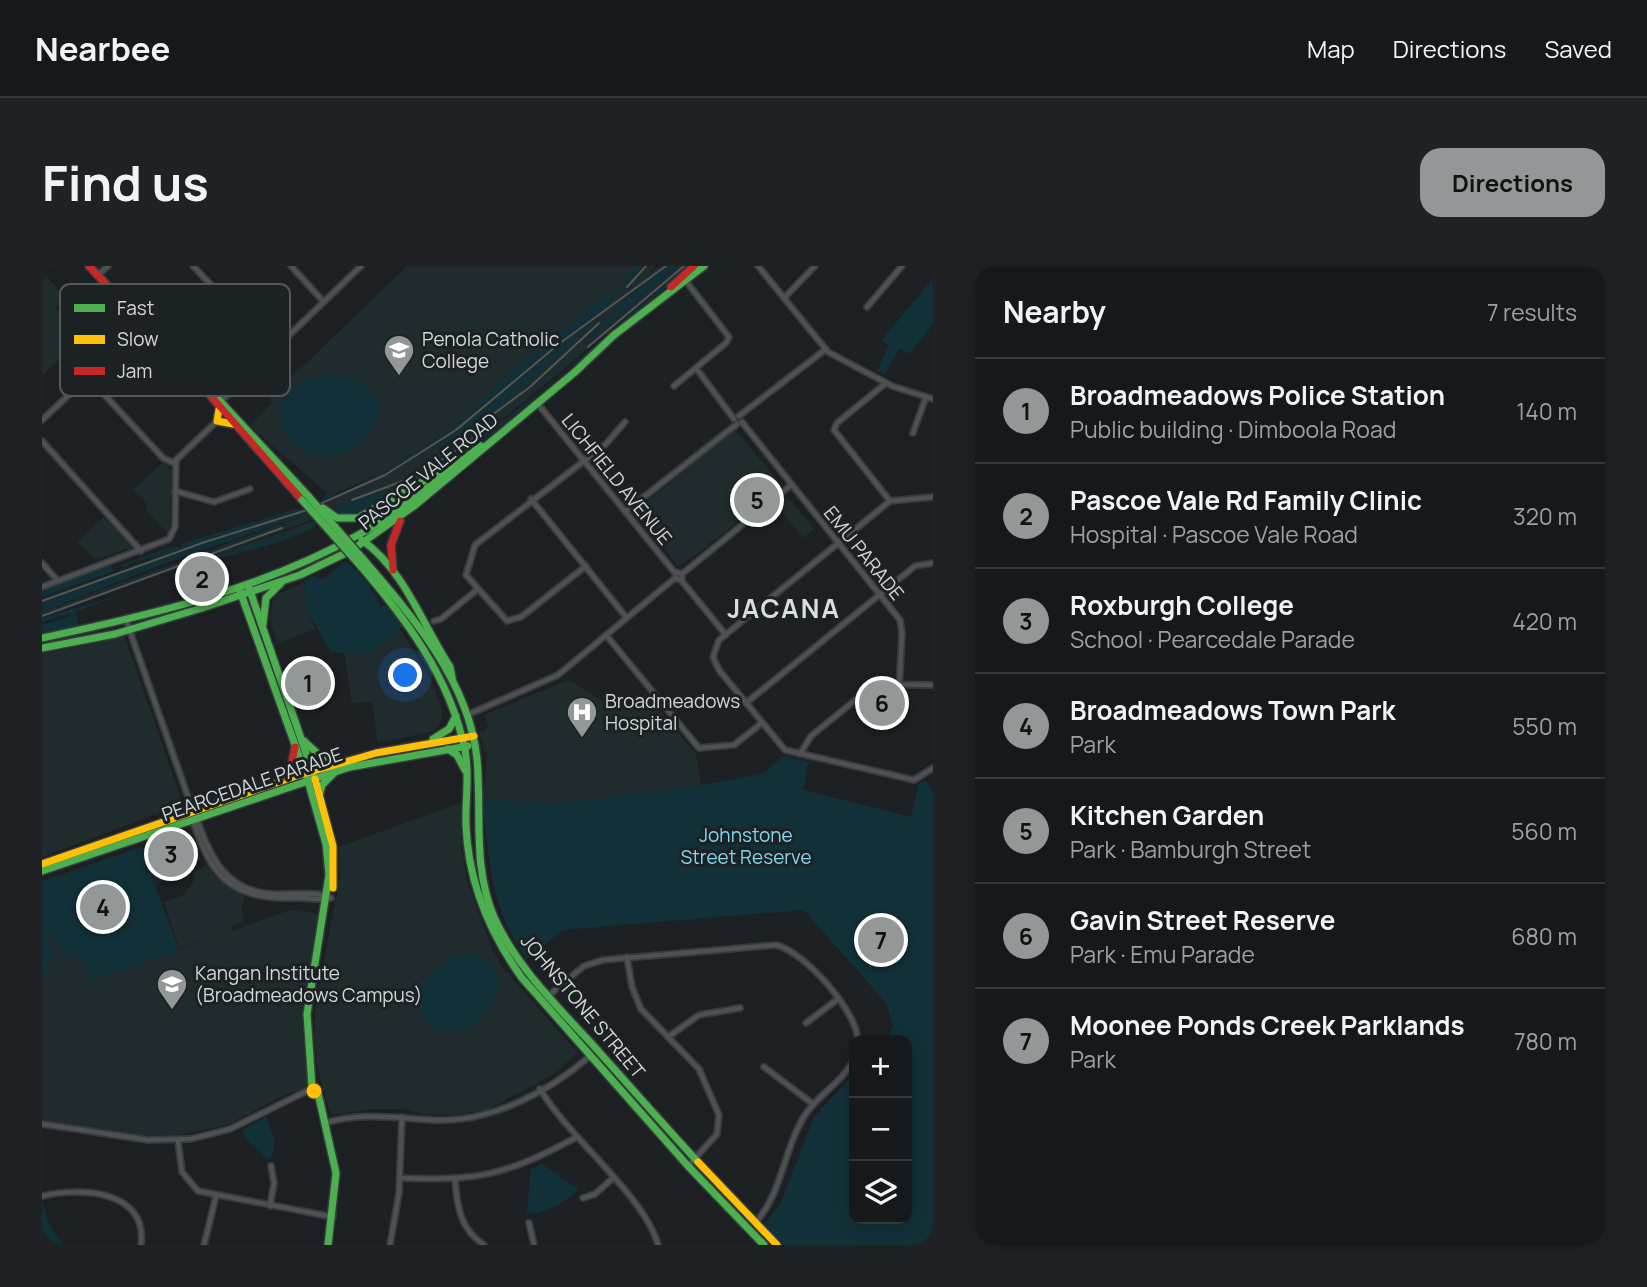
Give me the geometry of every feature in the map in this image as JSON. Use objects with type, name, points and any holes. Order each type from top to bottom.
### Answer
[{"type":"main road","points":[[89,266],[106,284]]},
{"type":"main road","name":"PASCOE VALE ROAD","points":[[684,279],[694,266]]},
{"type":"main road","name":"PASCOE VALE ROAD","points":[[42,648],[129,630],[287,579],[337,559],[404,515],[653,304],[704,266]]},
{"type":"main road","points":[[211,396],[306,499]]},
{"type":"main road","points":[[219,404],[217,422],[235,425]]},
{"type":"main road","points":[[219,404],[235,425],[306,499],[337,518],[358,518],[461,460]]},
{"type":"main road","name":"PASCOE VALE ROAD","points":[[42,638],[126,620],[302,562],[344,542],[397,510],[516,421]]},
{"type":"main road","name":"JOHNSTONE STREET","points":[[306,499],[406,610],[456,690],[474,736],[475,836],[488,901],[502,942]]},
{"type":"main road","points":[[395,575],[391,545],[404,515]]},
{"type":"main road","points":[[344,542],[366,542],[395,575],[449,666],[456,690]]},
{"type":"main road","name":"JOHNSTONE STREET","points":[[360,561],[403,619],[456,716],[464,746],[468,781],[468,861],[476,893],[502,942],[589,1054],[764,1245]]},
{"type":"main road","points":[[264,631],[266,598],[287,579]]},
{"type":"main road","points":[[328,1245],[336,1172],[325,1123],[313,1091],[307,1014],[328,898],[329,843],[320,796],[310,776],[295,747],[240,594],[242,583],[251,590],[302,737],[310,776],[316,805],[329,843]]},
{"type":"main road","points":[[434,653],[431,657],[441,676],[444,690]]},
{"type":"main road","points":[[420,744],[449,729],[456,716]]},
{"type":"main road","name":"PEARCEDALE PARADE","points":[[42,864],[286,790],[346,760],[461,736],[474,736]]},
{"type":"main road","points":[[302,737],[320,756],[346,760]]},
{"type":"main road","name":"PEARCEDALE PARADE","points":[[42,871],[194,817],[275,783],[475,746]]},
{"type":"main road","points":[[275,783],[291,768],[295,747]]},
{"type":"main road","points":[[448,749],[460,758],[468,781]]},
{"type":"main road","points":[[386,751],[388,760]]},
{"type":"main road","points":[[320,796],[322,785],[336,771]]},
{"type":"main road","points":[[286,790],[303,791],[316,805]]},
{"type":"main road","name":"JOHNSTONE STREET","points":[[546,999],[596,1049],[691,1163],[777,1245]]},
{"type":"street","points":[[98,275],[108,266]]},
{"type":"street","points":[[194,266],[211,284]]},
{"type":"street","points":[[291,266],[324,302]]},
{"type":"street","points":[[290,335],[361,266]]},
{"type":"street","points":[[758,266],[826,349],[886,383],[933,399]]},
{"type":"street","points":[[784,298],[815,266]]},
{"type":"street","points":[[867,307],[902,266]]},
{"type":"street","points":[[674,386],[726,343],[729,337],[684,279]]},
{"type":"street","points":[[626,512],[826,349]]},
{"type":"street","name":"EMU PARADE","points":[[696,368],[902,624],[898,713]]},
{"type":"street","points":[[886,383],[837,424],[834,430],[890,501]]},
{"type":"street","points":[[42,420],[68,396]]},
{"type":"street","points":[[106,396],[163,458],[176,464]]},
{"type":"street","points":[[219,404],[227,396]]},
{"type":"street","points":[[914,433],[926,397]]},
{"type":"street","name":"LICHFIELD AVENUE","points":[[537,403],[726,635]]},
{"type":"street","points":[[42,587],[141,551],[171,537],[176,464],[179,456],[217,422]]},
{"type":"street","points":[[586,566],[522,617],[507,621],[466,575],[475,545],[618,434],[625,422]]},
{"type":"street","points":[[42,441],[141,551]]},
{"type":"street","points":[[467,715],[558,675],[791,485]]},
{"type":"street","points":[[176,491],[214,502],[250,489]]},
{"type":"street","points":[[933,497],[890,501],[726,635],[715,647],[714,662],[785,750],[914,780],[933,768]]},
{"type":"street","points":[[531,499],[626,617]]},
{"type":"street","points":[[42,563],[58,581]]},
{"type":"street","points":[[746,703],[915,566],[933,563]]},
{"type":"street","points":[[434,621],[441,619],[478,589]]},
{"type":"street","points":[[126,620],[194,817],[211,858],[224,874],[240,886],[272,894],[328,898]]},
{"type":"street","points":[[606,635],[699,748],[734,745],[762,723]]},
{"type":"street","points":[[800,754],[811,736],[872,686],[900,683],[933,685]]},
{"type":"street","points":[[546,999],[584,966],[627,957],[776,945],[790,950],[804,960],[853,1018],[857,1035]]},
{"type":"street","points":[[627,957],[637,1002],[699,1069],[719,1115],[717,1133],[691,1163]]},
{"type":"street","points":[[806,1023],[838,999]]},
{"type":"street","points":[[667,1037],[699,1015],[740,1008]]},
{"type":"street","points":[[325,1123],[365,1115],[445,1120],[473,1117],[506,1108],[576,1066],[596,1049]]},
{"type":"street","points":[[764,1067],[813,1104]]},
{"type":"street","points":[[755,1223],[773,1200],[797,1130],[813,1104],[849,1067]]},
{"type":"street","points":[[540,1089],[651,1226],[658,1245]]},
{"type":"street","points":[[42,1124],[125,1138],[178,1141],[230,1129],[298,1095],[313,1091]]},
{"type":"street","points":[[390,1245],[400,1178],[402,1117]]},
{"type":"street","points":[[400,1178],[455,1180],[517,1167],[577,1138]]},
{"type":"street","points":[[178,1141],[180,1167],[186,1180],[198,1191],[333,1217]]},
{"type":"street","points":[[270,1206],[274,1184],[271,1166]]},
{"type":"street","points":[[583,1198],[595,1194],[612,1179]]},
{"type":"street","points":[[455,1180],[460,1216],[468,1230],[484,1245]]},
{"type":"street","points":[[42,1196],[85,1193],[122,1200],[139,1219],[141,1245]]},
{"type":"street","points":[[204,1245],[216,1196]]},
{"type":"street","points":[[529,1223],[534,1245]]},
{"type":"shaded area","name":"Penola Catholic College","points":[[407,266],[638,266],[610,297],[451,430],[388,469],[331,496],[250,426],[272,403],[269,399],[272,396],[290,396],[290,379]]},
{"type":"shaded area","points":[[643,266],[655,266],[649,274],[660,266],[669,266],[626,298],[583,344],[677,266],[687,266],[519,406],[446,460],[402,484],[329,511],[321,503],[391,470],[442,438],[549,349],[604,308]],"holes":[[[591,322],[506,400],[425,455]]]},
{"type":"shaded area","points":[[42,271],[60,292],[56,309],[60,310],[60,359],[42,376]]},
{"type":"shaded area","points":[[735,429],[782,486],[747,514],[741,513],[741,519],[714,541],[709,540],[708,546],[678,567],[635,511]]},
{"type":"shaded area","points":[[163,462],[172,471],[169,535],[145,509],[148,505],[133,490]]},
{"type":"shaded area","points":[[787,496],[814,529],[803,538],[776,505]]},
{"type":"shaded area","points":[[304,509],[306,512],[202,545],[42,603],[42,599],[160,556]]},
{"type":"shaded area","points":[[308,514],[313,519],[214,556],[314,521],[317,524],[236,553],[178,568],[42,618],[42,612]]},
{"type":"shaded area","points":[[104,517],[132,547],[95,560],[78,542]]},
{"type":"shaded area","points":[[304,583],[308,613],[315,629],[277,644],[270,619],[273,600],[278,594]]},
{"type":"shaded area","points":[[400,629],[431,680],[442,709],[442,720],[434,731],[378,743],[372,702],[352,703],[344,651],[367,655]]},
{"type":"shaded area","points":[[124,636],[183,804],[42,857],[42,654]]},
{"type":"shaded area","name":"Broadmeadows Hospital","points":[[568,680],[621,712],[645,693],[696,754],[701,785],[555,804],[483,798],[487,758],[479,732],[485,731],[488,726],[484,715]]},
{"type":"shaded area","points":[[461,803],[461,846],[467,881],[491,946],[502,967],[578,1053],[549,1077],[487,1110],[454,1115],[422,1114],[405,1109],[371,1109],[331,1115],[317,1068],[314,1033],[316,1005],[340,876],[338,847]]},
{"type":"shaded area","points":[[189,830],[201,860],[155,885],[141,848]]},
{"type":"shaded area","points":[[208,864],[214,875],[245,896],[241,908],[244,921],[233,925],[231,931],[179,949],[164,902],[184,895],[196,878],[192,874]]},
{"type":"shaded area","name":"Kangan Institute (Broadmeadows Campus)","points":[[290,910],[321,914],[304,995],[302,1027],[308,1088],[288,1093],[229,1124],[176,1136],[155,1137],[42,1121],[42,935],[50,933],[64,955],[85,964],[91,981]]},
{"type":"green space","points":[[638,266],[643,266],[604,308],[549,349],[442,438],[391,470],[348,489],[388,469],[451,430],[512,371],[608,294],[611,296]]},
{"type":"green space","points":[[669,266],[677,266],[583,345],[626,298]]},
{"type":"green space","points":[[687,266],[691,266],[493,433],[436,472],[357,516],[345,518],[329,511],[407,481],[466,447],[563,373]]},
{"type":"green space","points":[[933,278],[933,324],[909,354],[900,348],[884,375],[877,371],[889,345],[881,341]]},
{"type":"green space","points":[[594,319],[556,358],[514,394],[425,456]]},
{"type":"green space","points":[[330,374],[353,379],[372,391],[379,409],[377,420],[370,432],[347,451],[324,456],[304,450],[288,437],[281,420],[284,401],[299,385]]},
{"type":"green space","points":[[328,492],[331,496],[336,495],[320,502]]},
{"type":"green space","points":[[296,509],[304,509],[160,556],[138,560],[122,568],[121,565],[171,547],[182,547],[181,544]]},
{"type":"green space","points":[[306,512],[308,514],[168,562],[208,546],[42,612],[42,603],[202,545]]},
{"type":"green space","points":[[317,524],[310,530],[276,543],[179,569]]},
{"type":"green space","points":[[346,561],[367,582],[381,607],[388,604],[403,626],[367,655],[331,652],[308,613],[304,580],[312,576],[323,579]]},
{"type":"green space","points":[[110,565],[114,571],[42,597],[42,589]]},
{"type":"green space","points":[[123,594],[75,612],[78,626],[42,633],[42,625],[71,616],[70,614],[42,622],[42,618]]},
{"type":"green space","points":[[880,688],[894,689],[893,704],[884,719],[866,697]]},
{"type":"green space","name":"Johnstone Street Reserve","points":[[785,755],[808,762],[803,790],[911,817],[919,784],[925,780],[933,791],[933,1245],[784,1245],[764,1225],[781,1202],[814,1117],[849,1079],[849,1224],[912,1224],[912,1035],[889,1035],[893,1026],[887,1004],[804,910],[563,930],[527,959],[506,922],[493,882],[483,798],[555,804],[763,774]]},
{"type":"green space","points":[[141,847],[179,951],[90,981],[85,964],[64,955],[50,933],[45,935],[57,956],[46,961],[49,974],[42,975],[42,881]]},
{"type":"green space","points":[[472,954],[488,962],[496,974],[497,988],[493,1003],[483,1016],[470,1026],[454,1031],[436,1029],[425,1019],[420,1007],[420,994],[425,982],[445,962]]},
{"type":"green space","points":[[266,1117],[275,1141],[272,1157],[266,1159],[242,1130]]},
{"type":"green space","points":[[542,1164],[578,1189],[555,1206],[540,1212],[527,1213],[531,1168]]},
{"type":"green space","points":[[42,1201],[49,1224],[63,1245],[49,1245],[42,1231]]},
{"type":"railway","points":[[627,287],[646,266]]},
{"type":"railway","points":[[42,601],[205,542],[304,511],[385,475],[456,430],[560,343],[666,266]]},
{"type":"railway","points":[[588,347],[684,266]]},
{"type":"railway","points":[[465,435],[530,387],[599,323]]},
{"type":"railway","points":[[352,500],[419,475],[478,435]]},
{"type":"railway","points":[[42,616],[282,528]]},
{"type":"traffic: fast","points":[[42,648],[115,634],[202,608],[300,575],[352,550],[414,506],[575,372],[614,335],[704,266]]},
{"type":"traffic: fast","points":[[219,400],[309,497]]},
{"type":"traffic: fast","points":[[42,638],[206,598],[285,570],[376,525],[481,446]]},
{"type":"traffic: fast","points":[[358,518],[440,472]]},
{"type":"traffic: fast","points":[[309,497],[363,559]]},
{"type":"traffic: fast","points":[[302,500],[357,562]]},
{"type":"traffic: fast","points":[[323,508],[337,518],[358,518]]},
{"type":"traffic: fast","points":[[362,540],[377,553],[401,582],[450,667],[452,678]]},
{"type":"traffic: fast","points":[[363,559],[435,651],[463,703],[472,730],[477,759],[483,878],[487,898],[503,935],[537,984],[698,1162]]},
{"type":"traffic: fast","points":[[357,562],[408,626],[449,698],[465,750],[466,825],[471,866],[482,906],[510,961],[688,1166],[764,1245]]},
{"type":"traffic: fast","points":[[263,624],[266,598],[281,583]]},
{"type":"traffic: fast","points":[[249,588],[315,779]]},
{"type":"traffic: fast","points":[[240,591],[308,781],[350,767],[468,746]]},
{"type":"traffic: fast","points":[[433,739],[449,729],[456,716]]},
{"type":"traffic: fast","points":[[304,741],[320,756],[341,760]]},
{"type":"traffic: fast","points":[[448,749],[457,755],[465,770]]},
{"type":"traffic: fast","points":[[320,793],[322,785],[335,772]]},
{"type":"traffic: fast","points":[[42,871],[308,781],[326,844],[329,875],[307,1014],[312,1087]]},
{"type":"traffic: fast","points":[[318,1093],[336,1173],[328,1245]]},
{"type":"traffic: slow","points":[[219,409],[217,421],[233,424]]},
{"type":"traffic: slow","points":[[307,773],[376,753],[474,736]]},
{"type":"traffic: slow","points":[[42,864],[305,773]]},
{"type":"traffic: slow","points":[[315,779],[333,846],[333,888]]},
{"type":"traffic: slow","points":[[314,1087],[318,1091],[314,1095],[310,1091],[314,1087]]},
{"type":"traffic: slow","points":[[698,1162],[777,1245]]},
{"type":"traffic: jam","points":[[89,266],[106,284]]},
{"type":"traffic: jam","points":[[671,287],[694,266]]},
{"type":"traffic: jam","points":[[211,396],[302,500]]},
{"type":"traffic: jam","points":[[393,570],[391,545],[400,521]]},
{"type":"traffic: jam","points":[[279,781],[291,767],[295,747]]},
{"type":"place","name":"Penola Catholic College","points":[[399,377]]},
{"type":"place","name":"Kitchen Garden","points":[[757,500]]},
{"type":"place","name":"Pascoe Vale Rd Family Clinic","points":[[202,579]]},
{"type":"place","name":"Broadmeadows Police Station","points":[[308,683]]},
{"type":"place","name":"Gavin Street Reserve","points":[[882,703]]},
{"type":"place","name":"Broadmeadows Hospital","points":[[582,739]]},
{"type":"place","name":"Roxburgh College","points":[[171,854]]},
{"type":"place","name":"Broadmeadows Town Park","points":[[103,907]]},
{"type":"place","name":"Moonee Ponds Creek Parklands","points":[[881,940]]},
{"type":"place","name":"Kangan Institute (Broadmeadows Campus)","points":[[172,1011]]},
{"type":"district","name":"JACANA","points":[[784,609]]}]
